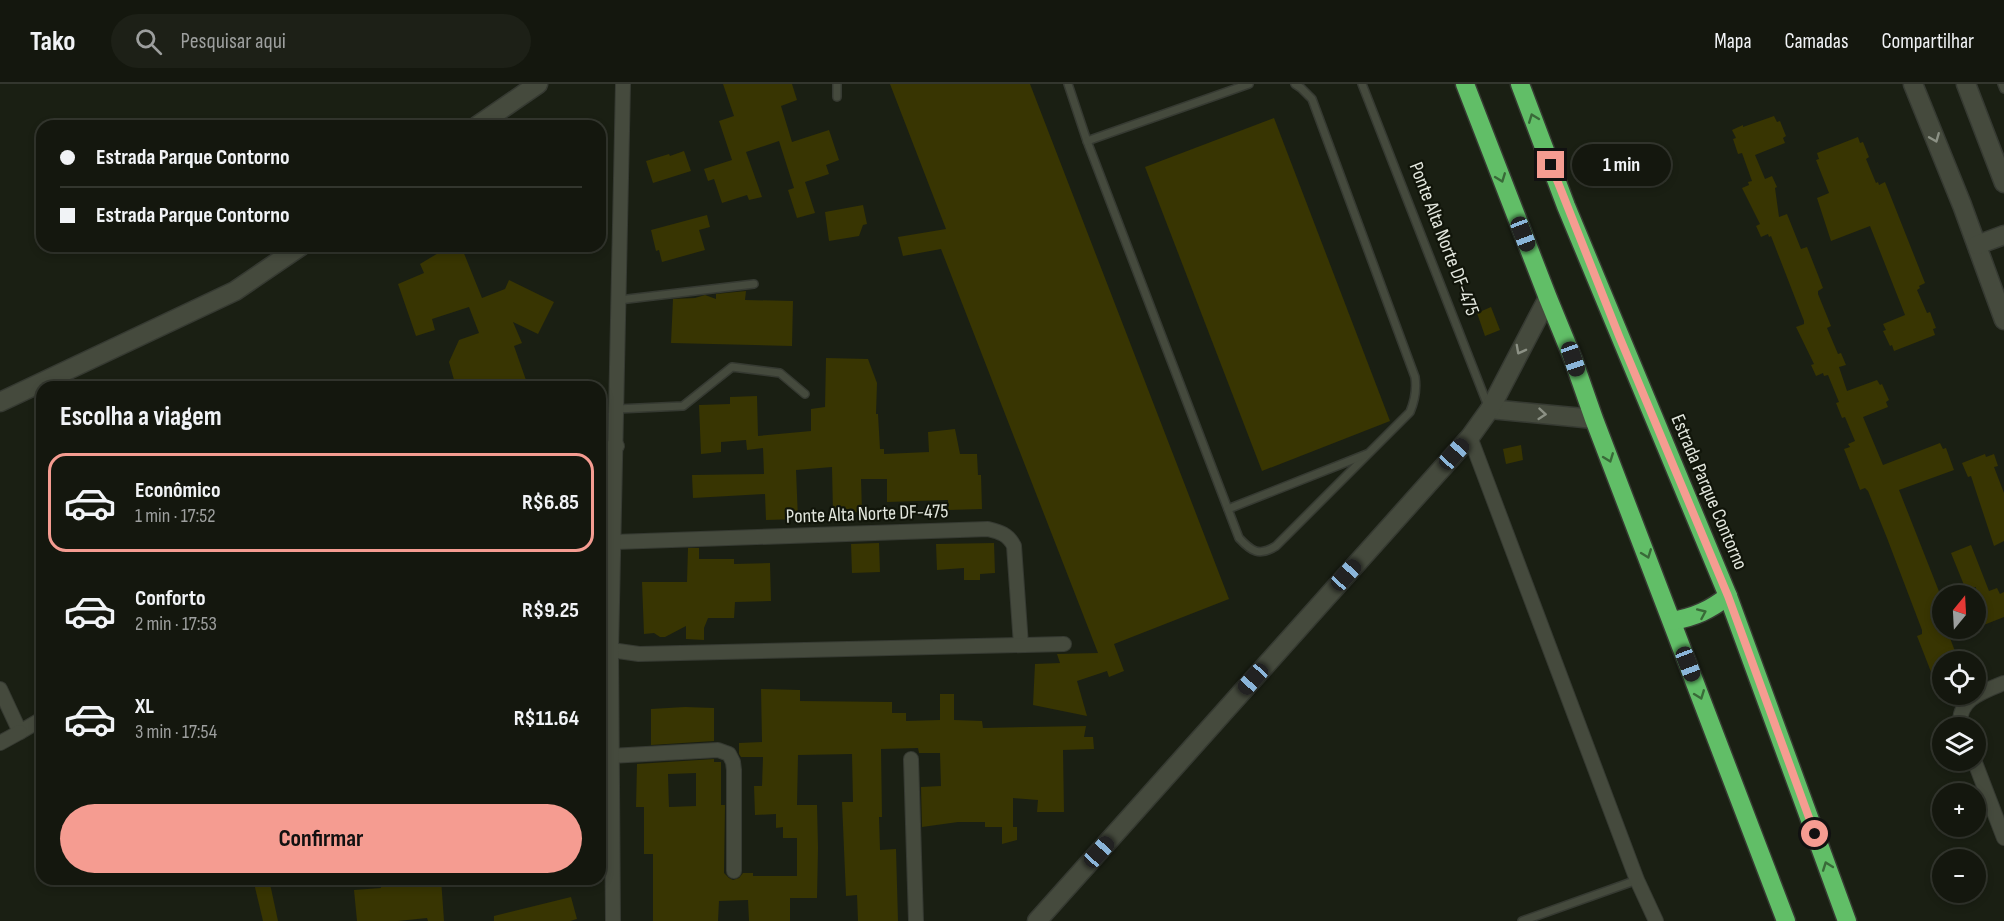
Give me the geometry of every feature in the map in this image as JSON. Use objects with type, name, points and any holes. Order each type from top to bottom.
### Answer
[{"type":"highway","points":[[1465,84],[1573,359],[1786,921]]},
{"type":"highway","name":"Estrada Parque Contorno","points":[[1520,84],[1571,217],[1728,596],[1847,921]]},
{"type":"highway","points":[[1672,621],[1693,617],[1712,609],[1728,596]]},
{"type":"street","points":[[486,120],[538,84]]},
{"type":"street","points":[[623,84],[615,542],[606,650],[639,654],[1064,644]]},
{"type":"street","points":[[1913,84],[1977,245],[1997,279],[2004,320]]},
{"type":"street","points":[[1966,84],[2004,183]]},
{"type":"street","points":[[1977,245],[2004,235]]},
{"type":"street","points":[[44,381],[235,291],[292,252]]},
{"type":"street","points":[[1037,921],[1470,437],[1490,409],[1548,298]]},
{"type":"street","points":[[0,402],[36,385]]},
{"type":"street","points":[[1490,409],[1594,419]]},
{"type":"street","points":[[1470,437],[1637,880],[1656,921]]},
{"type":"street","points":[[606,450],[616,446]]},
{"type":"street","name":"Ponte Alta Norte DF-475","points":[[615,542],[988,529],[999,531],[1010,537],[1014,546],[1021,645]]},
{"type":"street","points":[[1961,717],[1967,702],[1975,695],[2004,683]]},
{"type":"street","points":[[0,688],[20,732]]},
{"type":"street","points":[[606,706],[610,756],[606,805]]},
{"type":"street","points":[[0,742],[36,723]]},
{"type":"street","points":[[610,756],[718,750],[729,754],[734,770],[734,871]]},
{"type":"street","points":[[911,759],[916,921]]},
{"type":"street","points":[[1978,771],[2004,838]]},
{"type":"street","points":[[606,830],[613,921]]},
{"type":"lane","points":[[837,84],[837,97]]},
{"type":"lane","points":[[1068,84],[1239,538],[1248,548],[1256,552],[1267,552],[1276,546],[1410,412],[1415,399],[1415,377],[1312,99],[1295,84]]},
{"type":"lane","points":[[1088,141],[1249,84]]},
{"type":"lane","name":"Ponte Alta Norte DF-475","points":[[1362,84],[1490,409]]},
{"type":"lane","points":[[2002,84],[2004,89]]},
{"type":"lane","points":[[619,300],[754,284]]},
{"type":"lane","points":[[617,409],[683,406],[732,367],[780,373],[805,394]]},
{"type":"lane","points":[[1228,508],[1370,453]]},
{"type":"lane","points":[[1522,921],[1637,880]]},
{"type":"building","points":[[723,84],[792,84],[797,100],[781,106],[792,142],[829,130],[839,160],[826,165],[829,174],[805,182],[815,213],[797,218],[788,190],[794,188],[779,141],[746,152],[762,197],[749,200],[747,195],[722,203],[714,179],[708,181],[704,169],[732,160],[719,121],[734,116]]},
{"type":"building","points":[[890,84],[1030,84],[1229,599],[1114,644],[1124,671],[1109,677],[1107,671],[1077,681],[1087,716],[1033,705],[1035,664],[1060,663],[1057,654],[1098,653],[941,249],[903,256],[898,237],[946,229]]},
{"type":"building","points":[[1774,116],[1777,122],[1780,121],[1786,136],[1783,138],[1785,143],[1755,155],[1765,179],[1772,176],[1777,187],[1775,188],[1779,217],[1787,214],[1801,249],[1807,247],[1818,275],[1823,288],[1818,291],[1818,294],[1831,326],[1827,328],[1838,354],[1841,353],[1846,365],[1839,367],[1847,391],[1877,380],[1880,385],[1882,384],[1889,400],[1886,402],[1888,407],[1863,417],[1883,465],[1940,443],[1943,449],[1946,448],[1954,470],[1899,490],[1936,585],[1932,585],[1932,639],[1950,639],[1955,651],[1932,651],[1932,674],[1917,636],[1922,634],[1922,630],[1887,538],[1868,491],[1865,488],[1860,490],[1844,449],[1850,447],[1848,444],[1855,441],[1845,417],[1842,418],[1836,403],[1839,402],[1828,375],[1824,376],[1823,373],[1816,376],[1811,365],[1814,364],[1796,327],[1804,324],[1804,321],[1771,236],[1769,237],[1768,234],[1761,237],[1756,226],[1760,224],[1742,188],[1752,181],[1742,153],[1738,154],[1733,139],[1736,138],[1732,130],[1743,125],[1743,127]]},
{"type":"building","points":[[1274,118],[1390,421],[1262,471],[1145,167]]},
{"type":"building","points":[[1858,137],[1860,143],[1863,142],[1869,157],[1866,159],[1876,183],[1878,182],[1879,185],[1885,182],[1925,283],[1917,290],[1936,328],[1933,329],[1935,335],[1894,351],[1883,331],[1886,330],[1883,324],[1905,315],[1870,226],[1831,241],[1817,198],[1829,193],[1816,160],[1819,159],[1817,153]]},
{"type":"building","points":[[684,151],[691,171],[653,183],[646,161]]},
{"type":"building","points":[[863,205],[867,224],[863,225],[859,236],[829,241],[825,212]]},
{"type":"building","points":[[707,215],[710,227],[699,230],[705,250],[662,262],[659,250],[656,251],[651,230]]},
{"type":"building","points":[[440,252],[463,252],[482,298],[505,289],[509,280],[554,302],[538,334],[513,322],[522,343],[514,346],[526,381],[454,381],[449,362],[459,340],[479,333],[469,307],[432,319],[435,330],[416,336],[398,284],[424,273],[420,264]]},
{"type":"building","points":[[746,291],[745,300],[793,301],[792,346],[671,343],[673,299],[705,295],[716,299],[716,294]]},
{"type":"building","points":[[1491,307],[1500,330],[1485,336],[1477,313]]},
{"type":"building","points":[[826,358],[868,359],[877,383],[876,414],[878,414],[880,449],[884,449],[884,454],[929,452],[928,432],[955,429],[960,454],[977,454],[978,475],[981,475],[982,509],[948,510],[948,500],[887,502],[887,479],[861,479],[862,512],[833,513],[832,467],[796,470],[798,519],[766,520],[765,494],[693,498],[692,475],[764,474],[763,448],[747,450],[746,440],[721,442],[721,452],[701,454],[699,405],[730,404],[730,397],[757,396],[758,436],[811,431],[811,409],[825,407]]},
{"type":"building","points":[[1521,445],[1523,460],[1506,464],[1503,449]]},
{"type":"building","points":[[1985,454],[1986,457],[1994,454],[1998,466],[1994,467],[2004,493],[2004,541],[1994,546],[1971,476],[1968,477],[1962,463]]},
{"type":"building","points":[[879,543],[880,572],[852,573],[851,544]]},
{"type":"building","points":[[994,543],[995,573],[980,574],[980,580],[964,580],[964,568],[937,570],[936,544]]},
{"type":"building","points":[[1971,545],[1989,591],[1997,588],[2000,594],[2004,592],[2004,617],[1986,624],[1986,585],[1964,585],[1951,553]]},
{"type":"building","points":[[688,548],[699,548],[699,559],[734,559],[734,564],[770,563],[771,601],[735,602],[734,618],[708,618],[704,628],[704,640],[686,639],[686,626],[665,637],[654,633],[644,634],[642,582],[687,582]]},
{"type":"building","points":[[761,689],[800,690],[800,701],[892,702],[892,713],[906,713],[906,721],[940,720],[940,694],[954,694],[954,720],[982,721],[983,728],[1086,726],[1084,737],[1093,737],[1094,749],[1063,750],[1064,812],[1037,812],[1038,800],[1013,798],[1013,827],[1017,827],[1017,840],[1002,844],[1002,827],[985,827],[985,822],[958,822],[922,827],[921,787],[941,786],[940,753],[919,753],[918,748],[881,749],[880,850],[896,849],[898,921],[858,921],[857,895],[846,896],[842,802],[853,802],[852,754],[798,755],[797,805],[817,805],[817,898],[790,898],[790,921],[749,921],[748,900],[719,901],[718,921],[653,921],[653,854],[644,854],[644,807],[636,807],[637,764],[714,759],[714,762],[721,762],[721,805],[725,805],[724,873],[733,880],[739,878],[743,873],[753,873],[753,876],[797,876],[797,838],[783,838],[783,827],[776,828],[776,814],[755,815],[754,786],[762,786],[763,757],[741,757],[739,754],[739,743],[762,742]],"holes":[[[696,773],[696,806],[669,807],[668,774]]]},
{"type":"building","points":[[714,708],[714,741],[651,745],[651,709]]},
{"type":"building","points":[[254,885],[270,885],[278,921],[263,921]]},
{"type":"building","points":[[381,885],[441,885],[444,921],[428,921],[427,918],[357,921],[354,890],[381,888]]},
{"type":"building","points":[[571,897],[577,919],[570,921],[494,921],[494,916]]},
{"type":"route","points":[[1551,165],[1619,336],[1728,596],[1815,834]]}]
